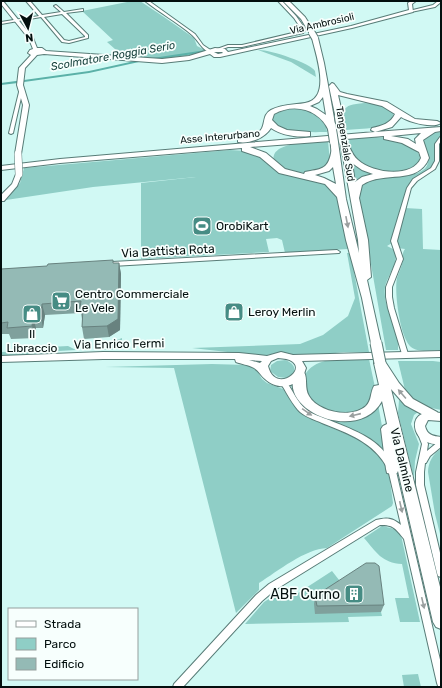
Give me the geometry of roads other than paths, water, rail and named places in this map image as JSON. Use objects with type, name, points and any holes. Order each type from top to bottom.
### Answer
[{"type":"highway","name":"Tangenziale Sud","points":[[288,1],[316,35],[332,85],[338,117],[342,199],[350,240],[368,298]]},
{"type":"highway","name":"Tangenziale Sud","points":[[316,35],[321,63],[329,132],[339,142],[363,240],[368,298]]},
{"type":"highway","points":[[332,85],[338,93],[345,96],[384,104],[396,110],[399,114],[417,121],[441,124]]},
{"type":"highway","points":[[231,145],[264,133],[267,127],[268,116],[273,112],[284,107],[311,104],[318,101],[322,97],[324,87]]},
{"type":"highway","points":[[338,117],[346,106],[368,101]]},
{"type":"highway","points":[[267,120],[277,129],[288,133],[329,132],[327,120],[318,111],[295,106]]},
{"type":"highway","points":[[373,133],[397,120],[399,114]]},
{"type":"highway","name":"Asse Interurbano","points":[[1,164],[58,157],[296,141],[441,124]]},
{"type":"highway","points":[[356,207],[356,191],[358,184],[368,177],[385,174],[401,174],[414,171],[425,162],[423,151],[419,142],[421,137],[429,132],[441,129]]},
{"type":"highway","name":"Asse Interurbano","points":[[1,168],[231,145],[329,132],[373,133],[441,129]]},
{"type":"highway","points":[[373,133],[401,140],[414,145],[423,151]]},
{"type":"highway","points":[[270,160],[272,153],[276,148],[296,141]]},
{"type":"highway","points":[[339,142],[358,165],[372,171],[385,174]]},
{"type":"highway","points":[[300,175],[321,172],[330,167],[334,161],[339,142]]},
{"type":"highway","points":[[231,145],[262,154],[280,170],[319,178],[328,182],[335,187],[342,199]]},
{"type":"highway","name":"Via Dalmine","points":[[368,298],[390,412],[441,622]]},
{"type":"highway","points":[[380,362],[376,372],[378,389],[389,438],[392,469]]},
{"type":"highway","points":[[380,362],[395,386],[409,402],[437,416]]},
{"type":"highway","points":[[300,373],[300,393],[306,402],[314,409],[332,416],[351,416],[365,412],[376,401],[378,389]]},
{"type":"street","points":[[1,1],[31,39],[35,52],[22,68],[20,81],[26,109],[20,134],[18,154],[19,174],[15,185],[1,200]]},
{"type":"street","points":[[28,1],[63,41],[69,42],[86,38],[88,36],[56,6]]},
{"type":"street","points":[[147,1],[194,35],[204,47],[218,51],[301,33],[304,30],[295,17],[280,1]]},
{"type":"street","points":[[414,1],[410,4],[410,11],[434,6],[440,1]]},
{"type":"street","points":[[1,23],[82,10]]},
{"type":"street","name":"Via Ambrosioli","points":[[35,52],[132,60],[169,61],[196,57],[218,51],[237,52],[355,27],[410,11]]},
{"type":"street","points":[[11,133],[21,89]]},
{"type":"street","points":[[441,138],[437,144],[436,161],[433,169],[415,180],[408,188],[394,241],[400,260],[389,287],[391,308],[405,354],[441,360]]},
{"type":"street","name":"Via Battista Rota","points":[[106,264],[336,252]]},
{"type":"street","name":"Via Enrico Fermi","points":[[218,357],[243,355],[268,359],[277,355],[293,358],[322,358],[405,354],[441,354]]},
{"type":"street","name":"Via Enrico Fermi","points":[[1,364],[21,360],[66,356],[175,355],[218,357],[257,365],[268,377],[277,382],[283,382]]},
{"type":"street","points":[[293,358],[300,364],[300,373]]},
{"type":"street","points":[[322,358],[300,373],[293,380],[283,382],[302,410],[312,416],[364,438],[374,444],[389,460],[441,683]]},
{"type":"street","name":"Via Enrico Fermi","points":[[1,359],[21,360]]},
{"type":"street","points":[[263,370],[263,366],[268,359]]},
{"type":"street","points":[[437,416],[423,417],[420,420],[419,428],[425,444],[420,472],[420,485],[441,573]]},
{"type":"street","points":[[420,432],[428,438],[441,442]]},
{"type":"street","points":[[422,464],[428,454],[441,442]]},
{"type":"street","points":[[177,687],[268,590],[379,522],[392,522],[404,533],[411,551]]},
{"type":"waterway","name":"Scolmatore Roggia Serio","points":[[24,81],[89,72],[139,61],[206,51]]},
{"type":"waterway","name":"Scolmatore Roggia Serio","points":[[1,84],[16,82]]},
{"type":"place","name":"OrobiKart","points":[[202,226]]},
{"type":"place","name":"Centro Commerciale Le Vele","points":[[61,301]]},
{"type":"place","name":"Leroy Merlin","points":[[234,312]]},
{"type":"place","name":"Il Libraccio","points":[[32,314]]},
{"type":"place","name":"ABF Curno","points":[[354,594]]}]
